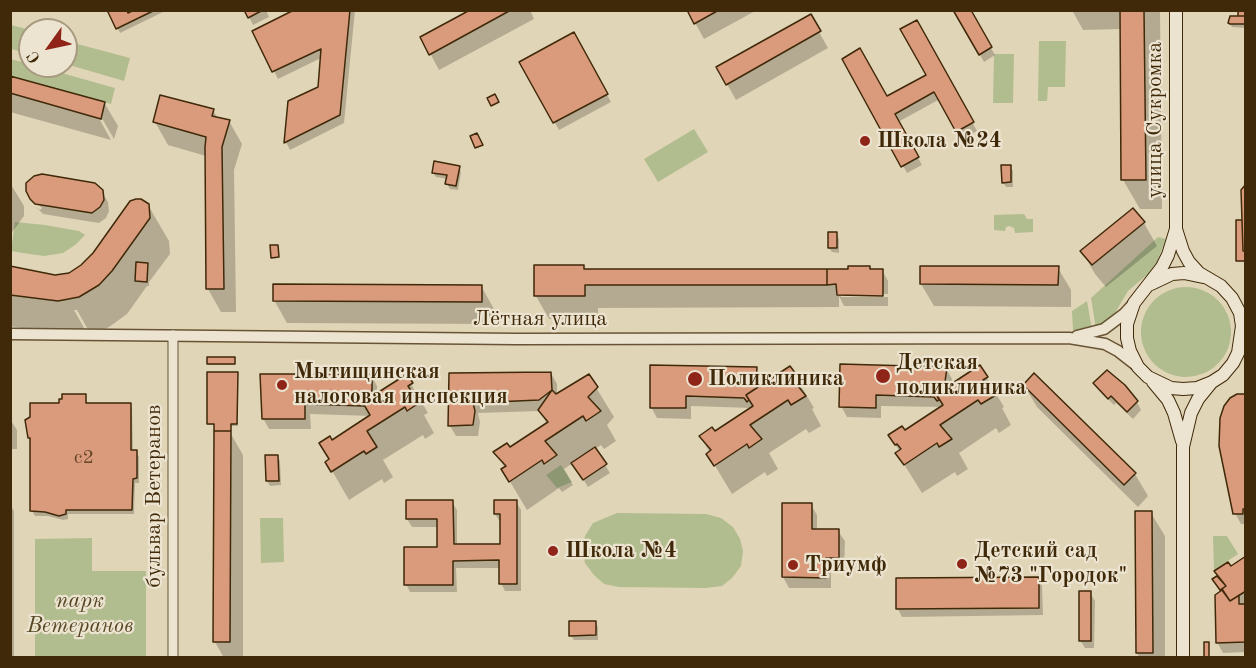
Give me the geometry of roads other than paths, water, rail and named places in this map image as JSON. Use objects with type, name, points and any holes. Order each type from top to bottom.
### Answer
[{"type":"main road","name":"улица Сукромка","points":[[1176,10],[1176,230]]},
{"type":"main road","points":[[1148,377],[1171,388],[1183,389],[1197,388],[1212,382],[1223,375],[1233,363],[1242,338],[1240,313],[1232,298],[1221,286],[1199,273],[1189,262],[1182,251],[1176,230]]},
{"type":"main road","points":[[1176,230],[1162,267],[1134,303],[1127,324],[1127,338],[1130,351],[1138,367],[1168,400],[1183,447]]},
{"type":"main road","points":[[1142,291],[1152,283],[1172,274],[1197,274],[1210,279]]},
{"type":"main road","points":[[1183,657],[1183,447],[1191,412],[1212,382]]},
{"type":"street","points":[[1232,298],[1245,309]]},
{"type":"street","points":[[1069,338],[1104,329],[1134,303]]},
{"type":"street","name":"Лётная улица","points":[[10,334],[510,339],[1069,338]]},
{"type":"street","name":"бульвар Ветеранов","points":[[173,335],[173,657]]},
{"type":"street","points":[[1069,338],[1105,344],[1138,367]]},
{"type":"street","points":[[1233,363],[1245,351]]},
{"type":"place","name":"Школа №24","points":[[865,141]]},
{"type":"place","name":"Детская поликлиника","points":[[883,376]]},
{"type":"place","name":"Поликлиника","points":[[695,379]]},
{"type":"place","name":"Мытищинская налоговая инспекция","points":[[282,385]]},
{"type":"place","name":"Школа №4","points":[[553,551]]},
{"type":"place","name":"Детский сад №73 \"Городок\"","points":[[962,564]]},
{"type":"place","name":"Триумф","points":[[793,565]]},
{"type":"park label","name":"парк Ветеранов","points":[[80,614]]}]
